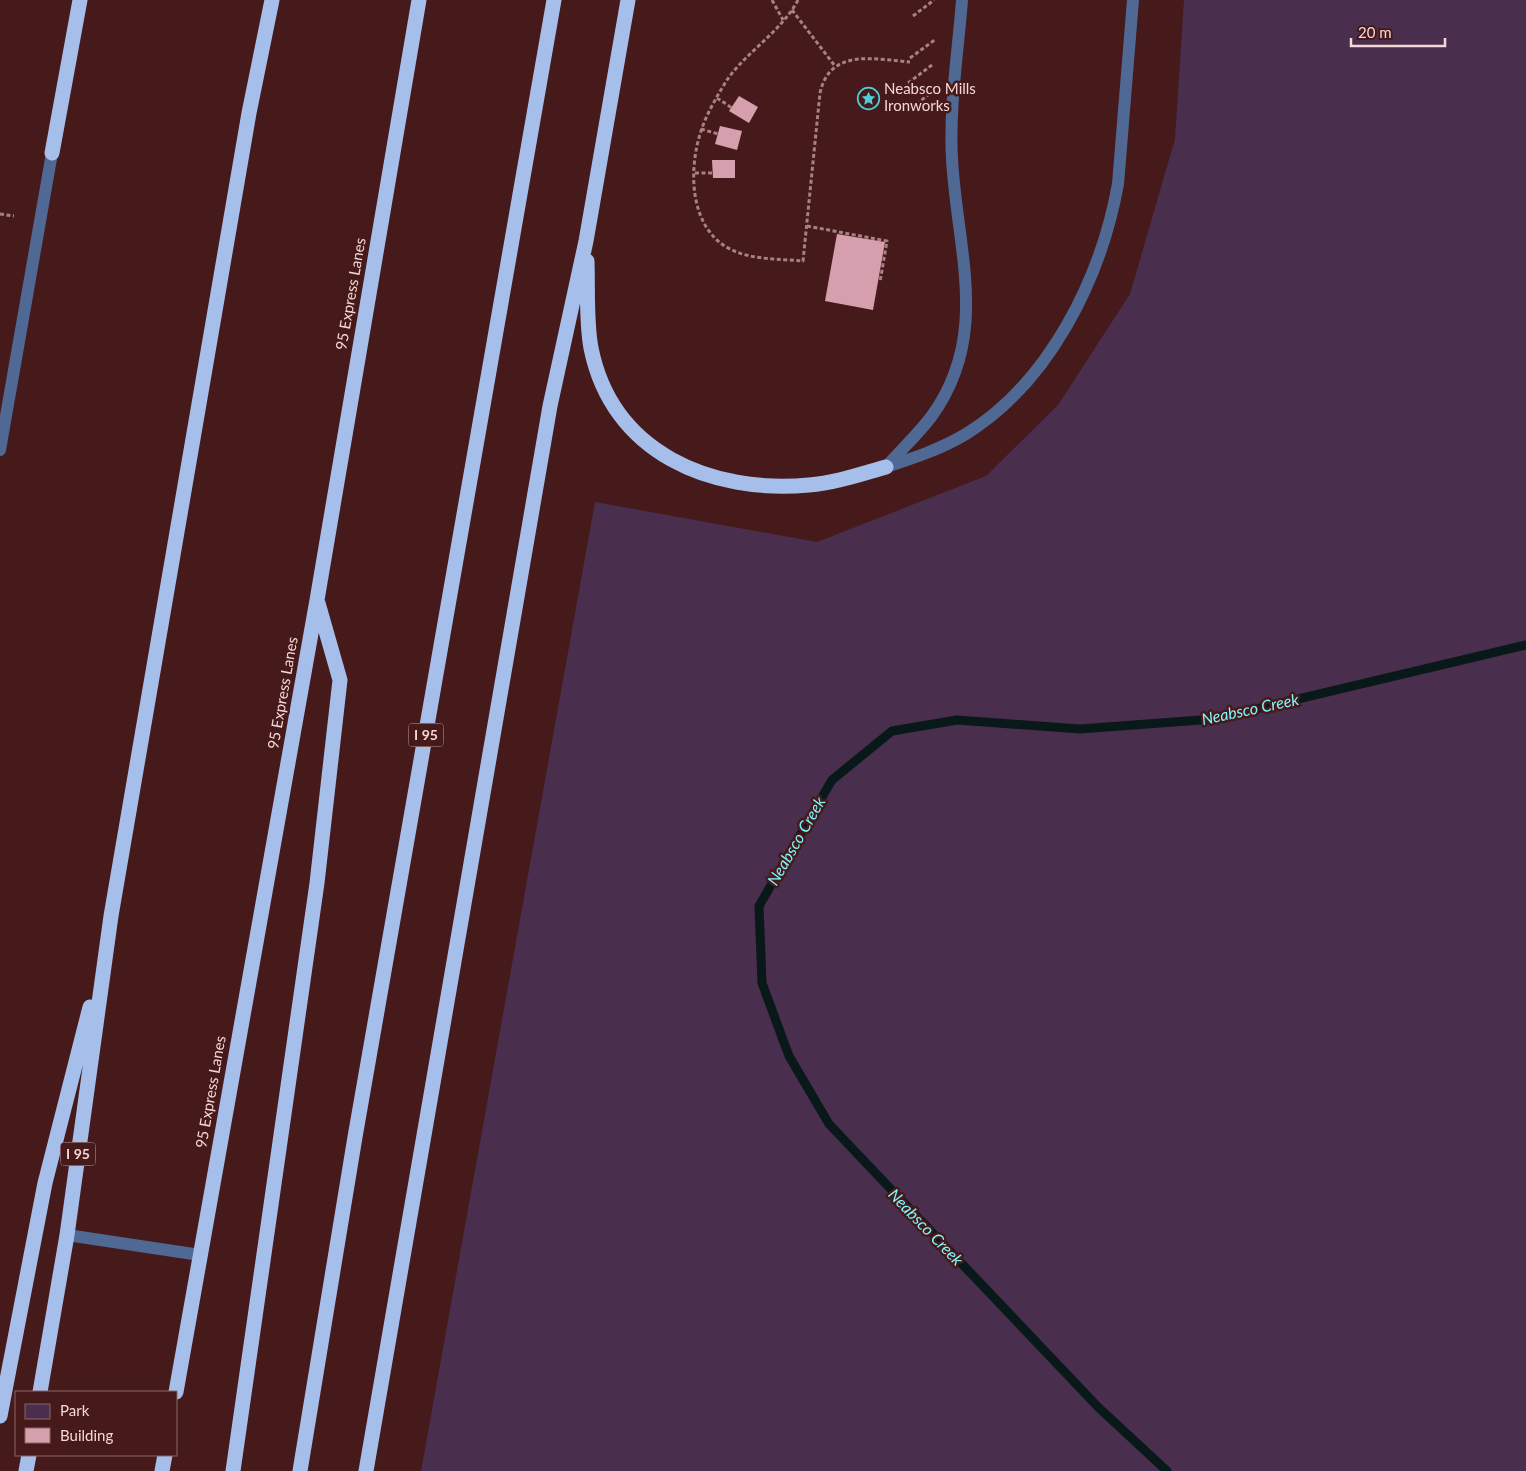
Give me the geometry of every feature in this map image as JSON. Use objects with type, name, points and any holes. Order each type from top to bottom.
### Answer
[{"type":"highway","points":[[52,153],[80,0]]},
{"type":"highway","name":"I 95","points":[[40,1391],[67,1235],[111,916],[247,123],[272,0]]},
{"type":"highway","name":"95 Express Lanes","points":[[176,1391],[317,600],[419,0]]},
{"type":"highway","name":"I 95","points":[[300,1471],[355,1137],[554,0]]},
{"type":"highway","points":[[366,1471],[550,406],[586,241],[628,0]]},
{"type":"highway","points":[[586,241],[591,347],[601,381],[619,413],[642,440],[680,465],[702,475],[739,484],[810,485],[841,480],[886,467]]},
{"type":"highway","points":[[233,1471],[317,883],[340,680],[317,600]]},
{"type":"highway","points":[[0,1416],[45,1184],[111,916]]},
{"type":"highway","points":[[26,1471],[29,1456]]},
{"type":"highway","points":[[162,1471],[165,1456]]},
{"type":"lane","points":[[886,467],[925,424],[943,398],[955,376],[965,340],[966,277],[956,205],[952,130],[962,0]]},
{"type":"lane","points":[[886,467],[935,450],[966,434],[1001,408],[1032,376],[1058,338],[1084,290],[1102,246],[1118,184],[1133,0]]},
{"type":"lane","points":[[0,450],[52,153]]},
{"type":"lane","points":[[67,1235],[200,1255]]},
{"type":"path","points":[[772,0],[783,20]]},
{"type":"path","points":[[798,0],[792,10],[734,72],[716,98],[701,129],[695,173],[696,200],[704,223],[717,240],[733,251],[752,256],[803,261],[820,93],[824,78],[835,66],[842,62],[864,59],[910,62]]},
{"type":"path","points":[[913,16],[934,0]]},
{"type":"path","points":[[792,10],[835,66]]},
{"type":"path","points":[[716,98],[732,108]]},
{"type":"path","points":[[701,129],[718,134]]},
{"type":"path","points":[[695,173],[713,173]]},
{"type":"path","points":[[0,214],[14,216]]},
{"type":"path","points":[[807,226],[887,241],[880,282]]},
{"type":"green space","points":[[1184,0],[1526,0],[1526,1471],[421,1471],[595,502],[817,542],[986,476],[1058,405],[1130,294],[1175,139]]},
{"type":"building","points":[[739,96],[758,107],[749,123],[729,111]]},
{"type":"building","points":[[720,126],[742,131],[737,150],[715,144]]},
{"type":"building","points":[[712,160],[735,160],[735,178],[713,178]]},
{"type":"building","points":[[837,234],[885,242],[873,310],[825,301]]},
{"type":"waterway","name":"Neabsco Creek","points":[[1167,1471],[1098,1407],[829,1124],[789,1056],[762,983],[759,906],[832,780],[892,731],[957,720],[1080,729],[1214,719],[1526,645]]},
{"type":"place","name":"Neabsco Mills Ironworks","points":[[868,98]]}]
